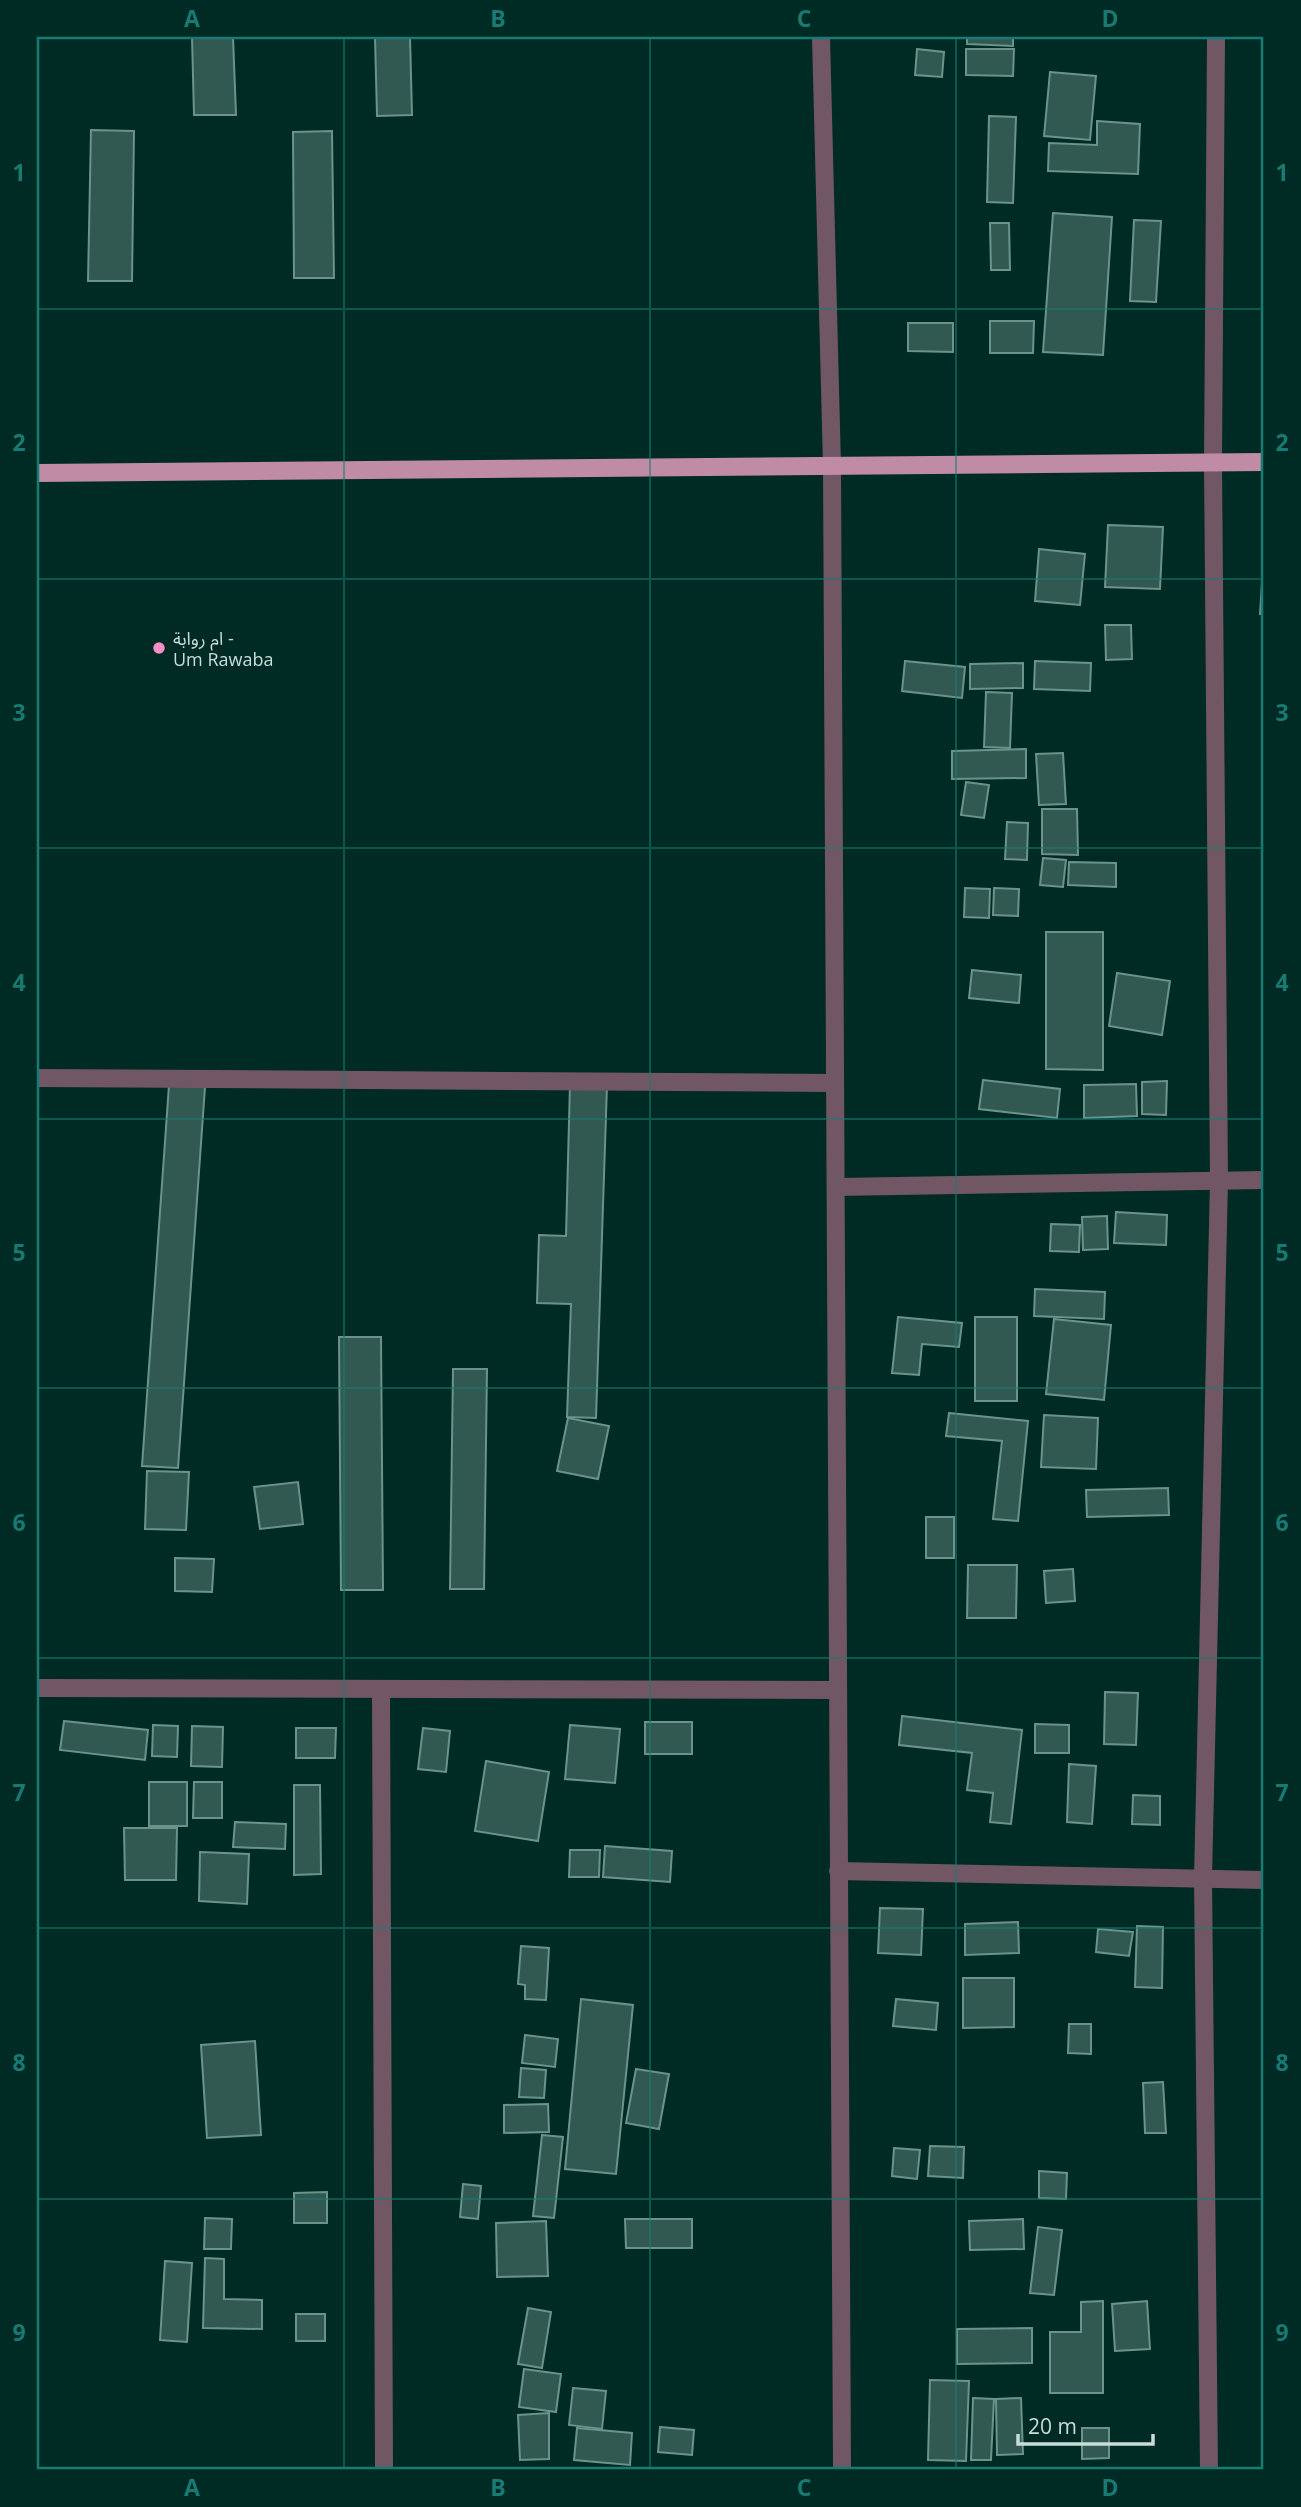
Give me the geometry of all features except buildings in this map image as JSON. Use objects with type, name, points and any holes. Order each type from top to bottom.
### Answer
[{"type":"main road","points":[[37,473],[1264,462]]},
{"type":"street","points":[[821,37],[832,466],[842,2470]]},
{"type":"street","points":[[1209,2470],[1203,1878],[1219,1181],[1213,463],[1216,37]]},
{"type":"street","points":[[37,1078],[835,1083]]},
{"type":"street","points":[[835,1186],[1264,1180]]},
{"type":"street","points":[[37,1688],[837,1690]]},
{"type":"street","points":[[381,1689],[384,2470]]},
{"type":"street","points":[[838,1871],[1264,1880]]},
{"type":"place","name":"ام روابة - Um Rawaba","points":[[159,648]]}]
